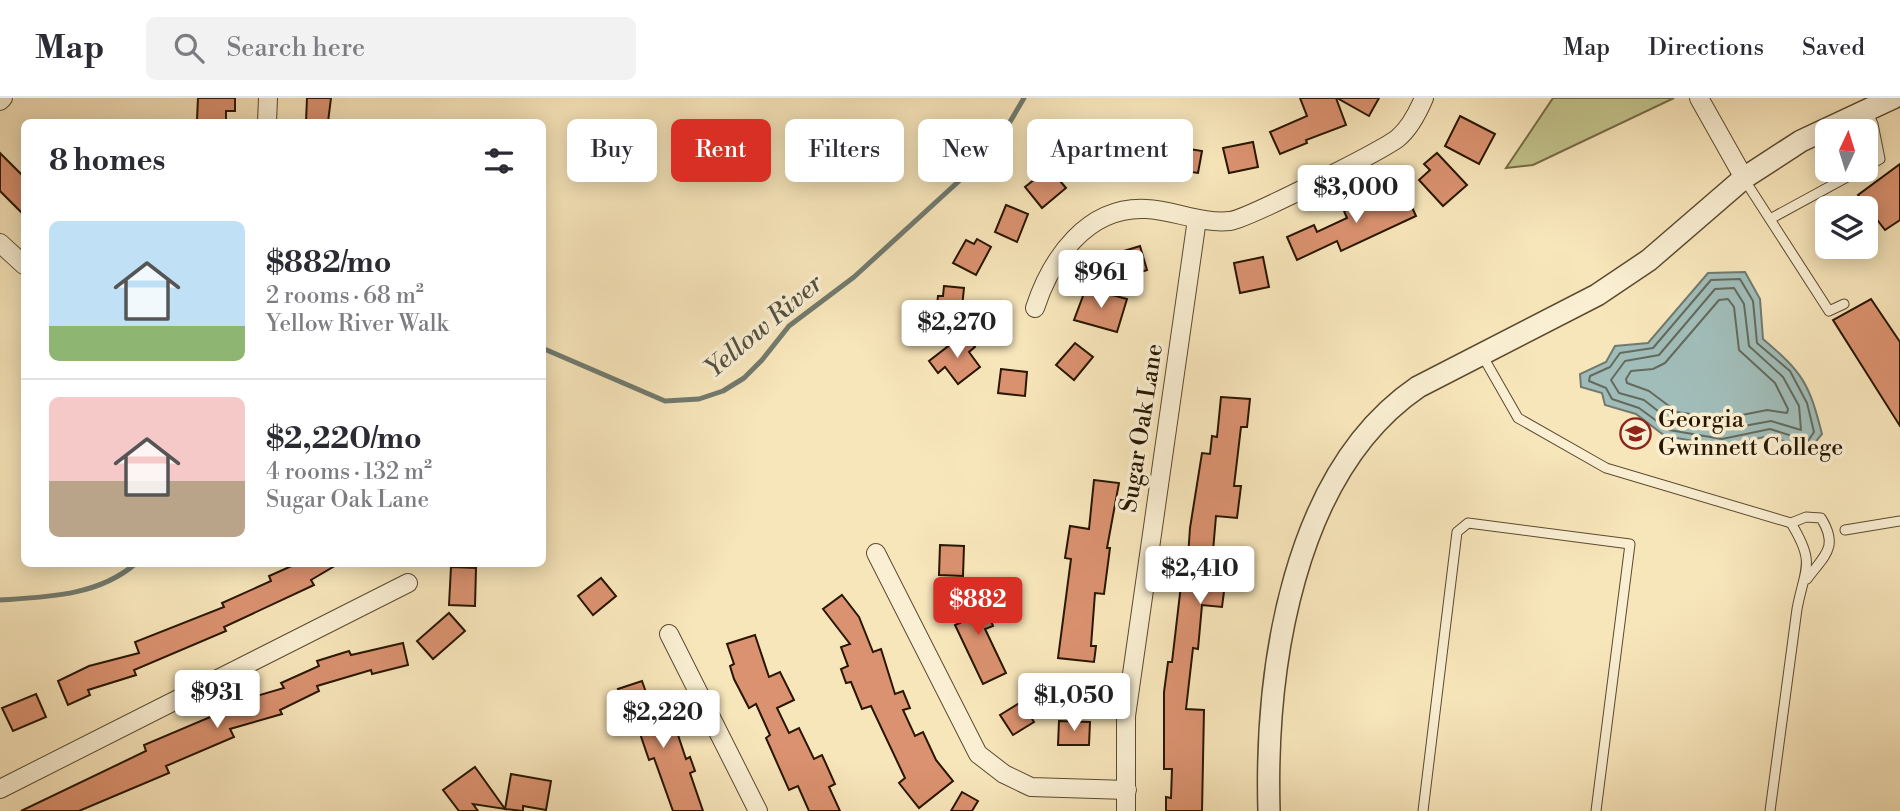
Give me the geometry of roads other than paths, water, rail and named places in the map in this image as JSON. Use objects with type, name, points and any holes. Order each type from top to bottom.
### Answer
[{"type":"street","points":[[267,119],[268,98]]},
{"type":"street","points":[[1035,308],[1045,277],[1055,260],[1086,228],[1106,218],[1146,209],[1197,219],[1232,221],[1398,138],[1424,98]]},
{"type":"street","points":[[1699,98],[1744,177]]},
{"type":"street","points":[[1269,811],[1269,736],[1283,618],[1319,509],[1356,446],[1395,402],[1481,353],[1608,288],[1649,260],[1744,177],[1801,141],[1893,98]]},
{"type":"street","name":"Sugar Oak Lane","points":[[1126,811],[1126,716],[1197,219]]},
{"type":"street","points":[[0,243],[21,262]]},
{"type":"street","points":[[876,552],[978,754],[1004,774],[1031,787],[1127,790]]},
{"type":"street","points":[[0,789],[408,583]]},
{"type":"street","points":[[669,634],[758,811]]},
{"type":"lane","points":[[1866,109],[1871,119]]},
{"type":"lane","points":[[1744,177],[1829,311],[1844,304]]},
{"type":"lane","points":[[1770,219],[1838,182]]},
{"type":"lane","points":[[1481,353],[1518,418],[1606,468],[1791,523],[1806,517],[1821,519],[1831,534],[1830,548],[1806,580]]},
{"type":"lane","points":[[1845,530],[1900,521]]},
{"type":"lane","points":[[1423,811],[1457,532],[1468,523],[1630,544],[1597,811]]},
{"type":"lane","points":[[1770,811],[1797,610],[1808,562],[1804,544],[1791,523]]},
{"type":"water","points":[[1745,272],[1760,299],[1763,339],[1796,371],[1813,402],[1822,434],[1809,450],[1769,436],[1723,446],[1665,436],[1636,414],[1605,405],[1602,393],[1581,387],[1580,374],[1606,362],[1615,346],[1648,343],[1708,273]]},
{"type":"waterway","name":"Yellow River","points":[[546,350],[665,401],[699,399],[723,391],[744,378],[789,326],[854,277],[994,149],[1024,98]]},
{"type":"waterway","name":"Yellow River","points":[[0,600],[53,596],[88,589],[105,583],[131,567]]},
{"type":"place","name":"Georgia Gwinnett College","points":[[1635,434]]}]
